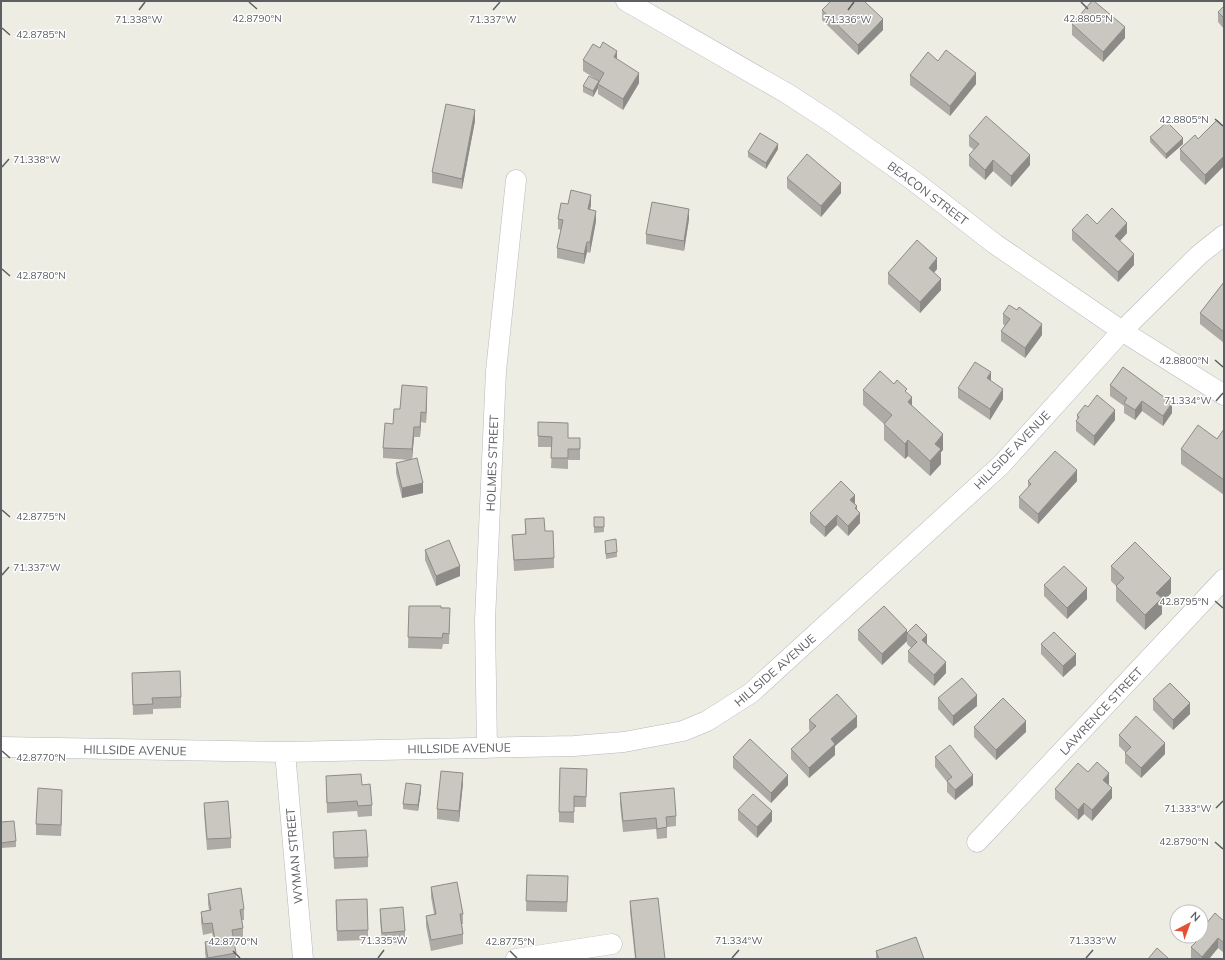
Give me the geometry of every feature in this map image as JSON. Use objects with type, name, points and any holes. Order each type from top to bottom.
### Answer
[{"type":"street","name":"BEACON STREET","points":[[626,1],[788,94],[831,122],[914,181],[995,244],[1122,331],[1224,395]]},
{"type":"street","name":"HOLMES STREET","points":[[487,748],[485,620],[496,371],[516,180]]},
{"type":"street","name":"HILLSIDE AVENUE","points":[[1,747],[285,752],[487,748],[574,746],[624,742],[682,732],[707,721],[730,708],[751,693],[1001,465],[1122,331],[1200,254],[1224,235]]},
{"type":"street","name":"LAWRENCE STREET","points":[[978,842],[1224,579]]},
{"type":"street","name":"WYMAN STREET","points":[[285,752],[303,959]]},
{"type":"street","points":[[516,959],[612,944]]},
{"type":"building","points":[[831,1],[864,1],[883,19],[858,45],[822,10]]},
{"type":"building","points":[[1092,1],[1094,1],[1125,27],[1103,52],[1072,24]]},
{"type":"building","points":[[1224,6],[1224,18],[1218,12]]},
{"type":"building","points":[[603,42],[617,51],[614,57],[639,73],[623,99],[598,84],[604,73],[583,60],[593,44],[600,48]]},
{"type":"building","points":[[946,50],[976,73],[950,106],[910,75],[928,52],[938,61]]},
{"type":"building","points":[[589,76],[599,81],[593,91],[583,86]]},
{"type":"building","points":[[446,104],[475,110],[462,179],[432,172]]},
{"type":"building","points":[[986,116],[1030,155],[1011,176],[993,160],[985,170],[969,155],[979,144],[969,136]]},
{"type":"building","points":[[1217,120],[1224,127],[1224,156],[1205,175],[1180,149],[1195,135],[1198,139]]},
{"type":"building","points":[[1167,122],[1183,138],[1166,154],[1150,137]]},
{"type":"building","points":[[760,133],[778,144],[766,163],[748,152]]},
{"type":"building","points":[[807,154],[841,183],[821,206],[787,178]]},
{"type":"building","points":[[571,190],[591,195],[588,209],[596,211],[590,242],[587,242],[584,254],[557,248],[563,220],[558,219],[561,203],[568,204]]},
{"type":"building","points":[[652,202],[689,209],[684,241],[646,234]]},
{"type":"building","points":[[1112,208],[1127,223],[1115,236],[1134,254],[1118,272],[1072,230],[1087,214],[1097,224]]},
{"type":"building","points":[[917,240],[937,258],[929,268],[941,279],[920,302],[888,273]]},
{"type":"building","points":[[1224,282],[1224,332],[1200,313]]},
{"type":"building","points":[[1009,305],[1017,310],[1019,307],[1042,324],[1025,348],[1001,331],[1010,319],[1003,314]]},
{"type":"building","points":[[975,362],[991,372],[987,378],[1003,389],[990,409],[958,388]]},
{"type":"building","points":[[1123,367],[1172,403],[1163,416],[1142,401],[1135,410],[1124,403],[1127,398],[1110,385]]},
{"type":"building","points":[[880,371],[894,384],[897,380],[907,389],[905,391],[912,397],[908,402],[943,434],[935,444],[941,449],[930,461],[908,440],[905,444],[884,424],[892,415],[863,390]]},
{"type":"building","points":[[402,385],[427,387],[426,413],[421,412],[420,427],[414,427],[412,449],[383,448],[385,423],[393,424],[394,409],[400,409]]},
{"type":"building","points":[[1097,395],[1115,410],[1094,436],[1076,421],[1079,417],[1077,415],[1085,405],[1088,407]]},
{"type":"building","points":[[538,422],[568,423],[568,438],[580,438],[580,449],[568,449],[568,458],[551,458],[552,437],[538,436]]},
{"type":"building","points":[[1198,425],[1217,439],[1224,429],[1224,480],[1181,449]]},
{"type":"building","points":[[1055,451],[1077,470],[1038,514],[1019,497],[1031,484],[1028,481]]},
{"type":"building","points":[[417,458],[423,483],[402,488],[396,463]]},
{"type":"building","points":[[841,481],[855,495],[850,500],[857,506],[855,508],[860,513],[848,526],[837,515],[825,527],[810,513]]},
{"type":"building","points":[[594,517],[604,517],[604,527],[594,527]]},
{"type":"building","points":[[544,518],[545,531],[553,531],[554,558],[514,560],[512,535],[526,534],[525,519]]},
{"type":"building","points":[[616,539],[617,552],[606,554],[605,541]]},
{"type":"building","points":[[449,540],[460,566],[436,576],[425,550]]},
{"type":"building","points":[[1135,542],[1171,578],[1156,593],[1162,598],[1145,615],[1116,586],[1124,578],[1111,566]]},
{"type":"building","points":[[1064,566],[1087,588],[1067,608],[1044,585]]},
{"type":"building","points":[[409,606],[441,606],[441,608],[450,608],[449,634],[443,633],[442,638],[408,637]]},
{"type":"building","points":[[884,606],[907,630],[882,654],[858,630]]},
{"type":"building","points":[[916,624],[927,635],[922,640],[946,662],[934,675],[908,651],[917,642],[907,633]]},
{"type":"building","points":[[1054,632],[1076,654],[1063,666],[1041,644]]},
{"type":"building","points":[[180,671],[181,697],[152,698],[153,704],[133,705],[132,673]]},
{"type":"building","points":[[962,678],[977,695],[953,716],[938,698]]},
{"type":"building","points":[[1170,683],[1190,703],[1173,720],[1153,699]]},
{"type":"building","points":[[837,694],[857,716],[831,739],[835,744],[809,768],[791,749],[816,726],[809,720]]},
{"type":"building","points":[[1003,698],[1026,721],[996,750],[974,727]]},
{"type":"building","points":[[1136,716],[1165,743],[1141,768],[1125,753],[1131,747],[1119,735]]},
{"type":"building","points":[[750,739],[788,775],[771,793],[733,757]]},
{"type":"building","points":[[950,745],[973,775],[955,790],[947,781],[952,777],[935,757]]},
{"type":"building","points":[[1097,762],[1109,773],[1103,780],[1112,788],[1092,810],[1084,803],[1078,810],[1055,789],[1078,763],[1088,772]]},
{"type":"building","points":[[560,768],[587,769],[586,797],[574,796],[574,812],[559,812]]},
{"type":"building","points":[[441,771],[463,773],[459,811],[437,809]]},
{"type":"building","points":[[361,774],[362,785],[370,784],[372,805],[358,806],[357,801],[327,803],[326,776]]},
{"type":"building","points":[[406,783],[421,785],[418,805],[403,804]]},
{"type":"building","points":[[38,788],[62,790],[61,825],[36,824]]},
{"type":"building","points":[[674,788],[676,816],[666,817],[667,827],[657,829],[656,818],[623,821],[620,793]]},
{"type":"building","points":[[753,794],[772,811],[757,827],[738,810]]},
{"type":"building","points":[[228,801],[231,838],[207,839],[204,803]]},
{"type":"building","points":[[14,821],[16,841],[1,843],[1,822]]},
{"type":"building","points":[[366,830],[368,857],[334,858],[333,832]]},
{"type":"building","points":[[527,875],[568,876],[567,902],[526,901]]},
{"type":"building","points":[[457,882],[463,914],[460,914],[463,934],[431,940],[426,916],[436,914],[431,887]]},
{"type":"building","points":[[241,888],[244,909],[240,910],[243,928],[232,930],[236,953],[208,958],[205,942],[215,940],[212,923],[203,924],[201,912],[211,910],[208,894]]},
{"type":"building","points":[[658,898],[665,959],[636,959],[630,901]]},
{"type":"building","points":[[367,899],[368,930],[337,931],[336,900]]},
{"type":"building","points":[[403,907],[405,931],[382,933],[380,909]]},
{"type":"building","points":[[1215,913],[1224,921],[1224,943],[1218,938],[1202,957],[1191,947],[1194,944],[1209,944],[1209,920]]},
{"type":"building","points":[[916,937],[924,959],[879,959],[876,951]]},
{"type":"building","points":[[1157,948],[1169,959],[1148,959]]}]
